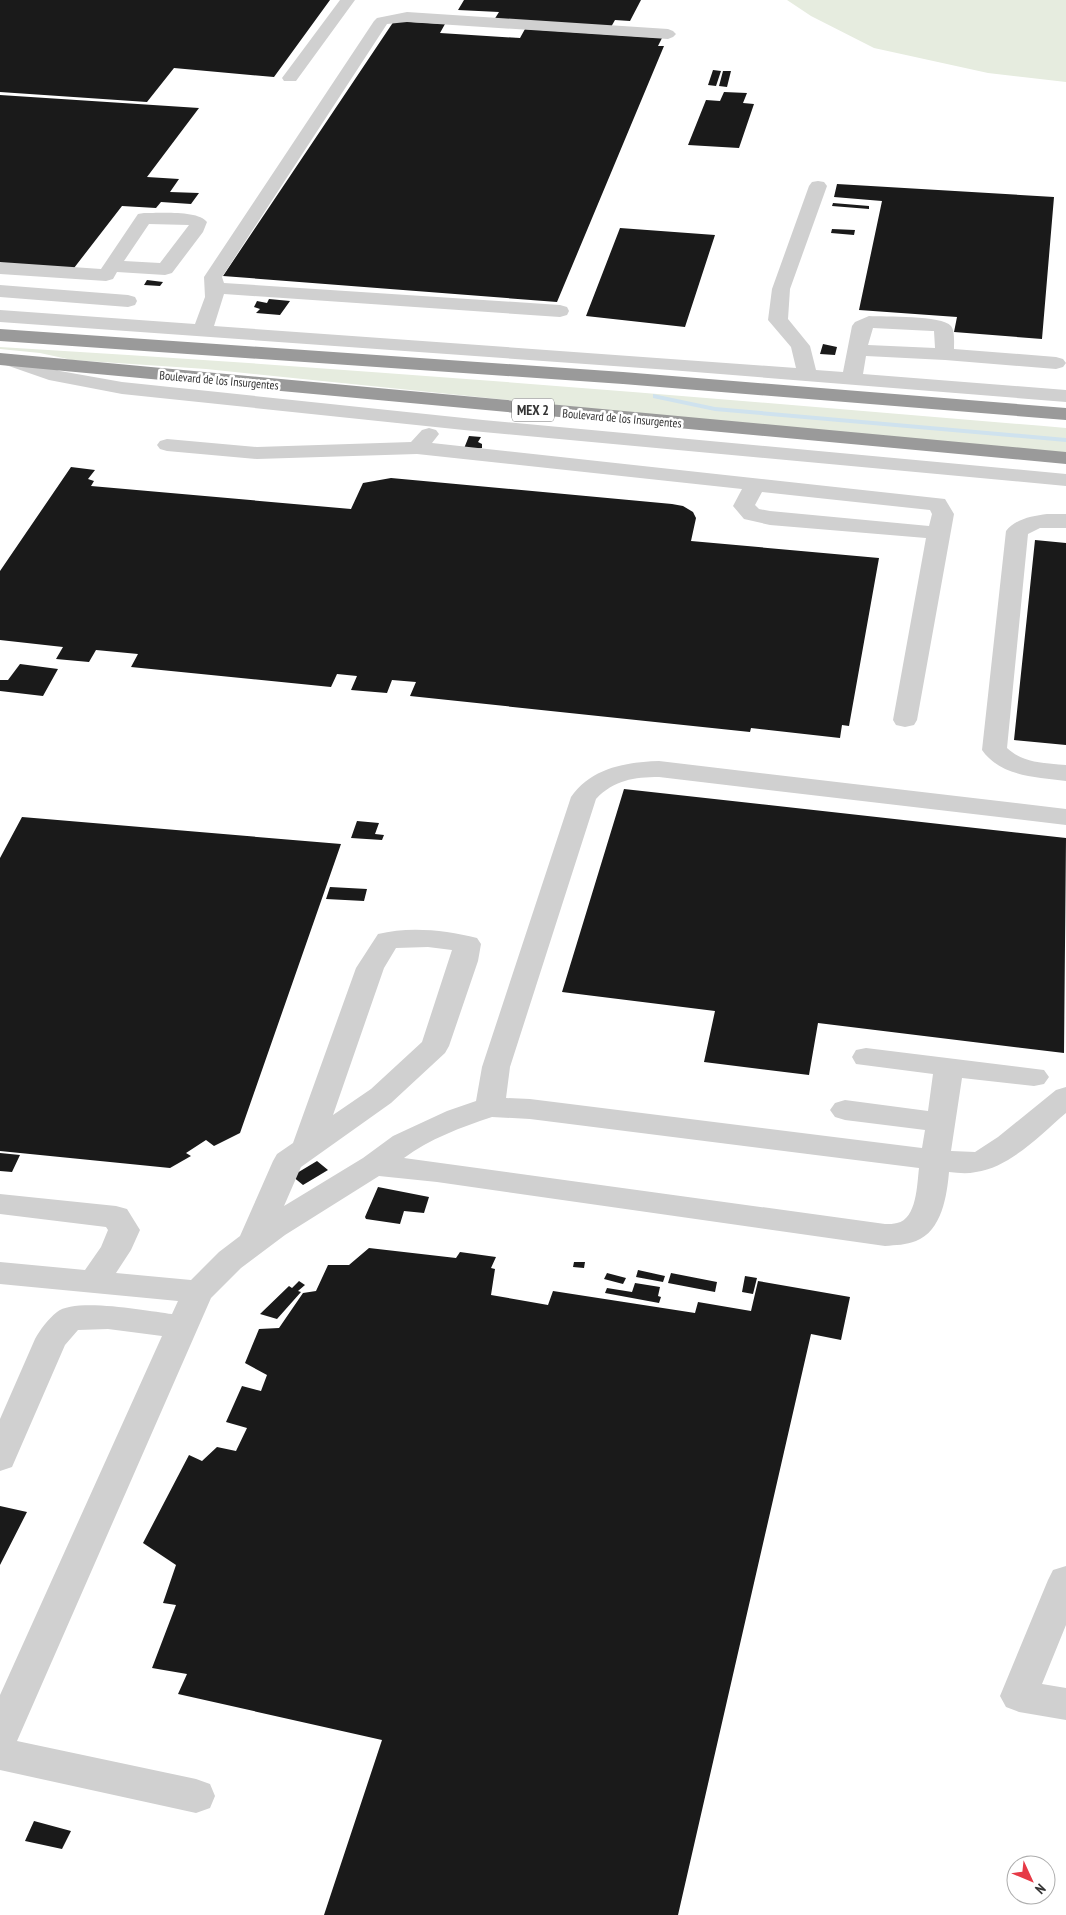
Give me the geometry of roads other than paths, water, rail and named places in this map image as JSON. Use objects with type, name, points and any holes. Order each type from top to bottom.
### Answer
[{"type":"highway","name":"Boulevard de los Insurgentes","points":[[0,335],[622,378],[1066,414]]},
{"type":"highway","name":"Boulevard de los Insurgentes","points":[[3,364],[1066,458]]},
{"type":"street","points":[[290,78],[348,0]]},
{"type":"street","points":[[203,329],[217,288],[213,277],[382,21],[407,17],[668,34]]},
{"type":"street","points":[[808,375],[800,346],[778,320],[781,289],[818,186]]},
{"type":"street","points":[[0,268],[109,271],[89,298]]},
{"type":"street","points":[[217,288],[560,311]]},
{"type":"street","points":[[0,291],[128,301]]},
{"type":"street","points":[[0,316],[203,329],[1066,396]]},
{"type":"street","points":[[852,379],[862,326],[869,322],[934,325],[943,328],[944,354]]},
{"type":"street","points":[[858,350],[944,354],[1056,363]]},
{"type":"street","points":[[3,364],[90,384],[122,388],[440,421],[1066,480]]},
{"type":"street","points":[[417,448],[440,421]]},
{"type":"street","points":[[166,445],[257,453],[417,448],[937,504],[943,514],[938,532],[905,720]]},
{"type":"street","points":[[755,484],[744,506],[752,514],[770,518],[938,532]]},
{"type":"street","points":[[1066,521],[1047,519],[1025,525],[1017,531],[994,750],[1006,761],[1024,768],[1066,773]]},
{"type":"street","points":[[490,1107],[496,1067],[584,797],[592,787],[605,778],[620,772],[659,769],[1066,818]]},
{"type":"street","points":[[254,1242],[288,1161],[306,1149],[381,1096],[435,1046],[464,961],[467,944],[428,939],[388,940],[370,968],[306,1149]]},
{"type":"street","points":[[866,1057],[1034,1077]]},
{"type":"street","points":[[374,1166],[446,1173],[884,1235],[909,1232],[924,1217],[932,1188],[949,1067]]},
{"type":"street","points":[[0,1737],[198,1292],[230,1260],[254,1242],[374,1166],[404,1143],[457,1118],[490,1107],[530,1109],[935,1160],[964,1163],[980,1162],[997,1152],[1066,1097]]},
{"type":"street","points":[[845,1110],[940,1122]]},
{"type":"street","points":[[3,1204],[116,1217],[124,1230],[115,1250],[94,1282]]},
{"type":"street","points":[[0,1272],[198,1292]]},
{"type":"street","points":[[0,1458],[51,1339],[69,1319],[108,1317],[182,1327]]},
{"type":"street","points":[[1066,1580],[1019,1696],[1066,1704]]},
{"type":"street","points":[[0,1754],[196,1796]]},
{"type":"waterway","points":[[656,396],[715,409],[1066,440]]}]
